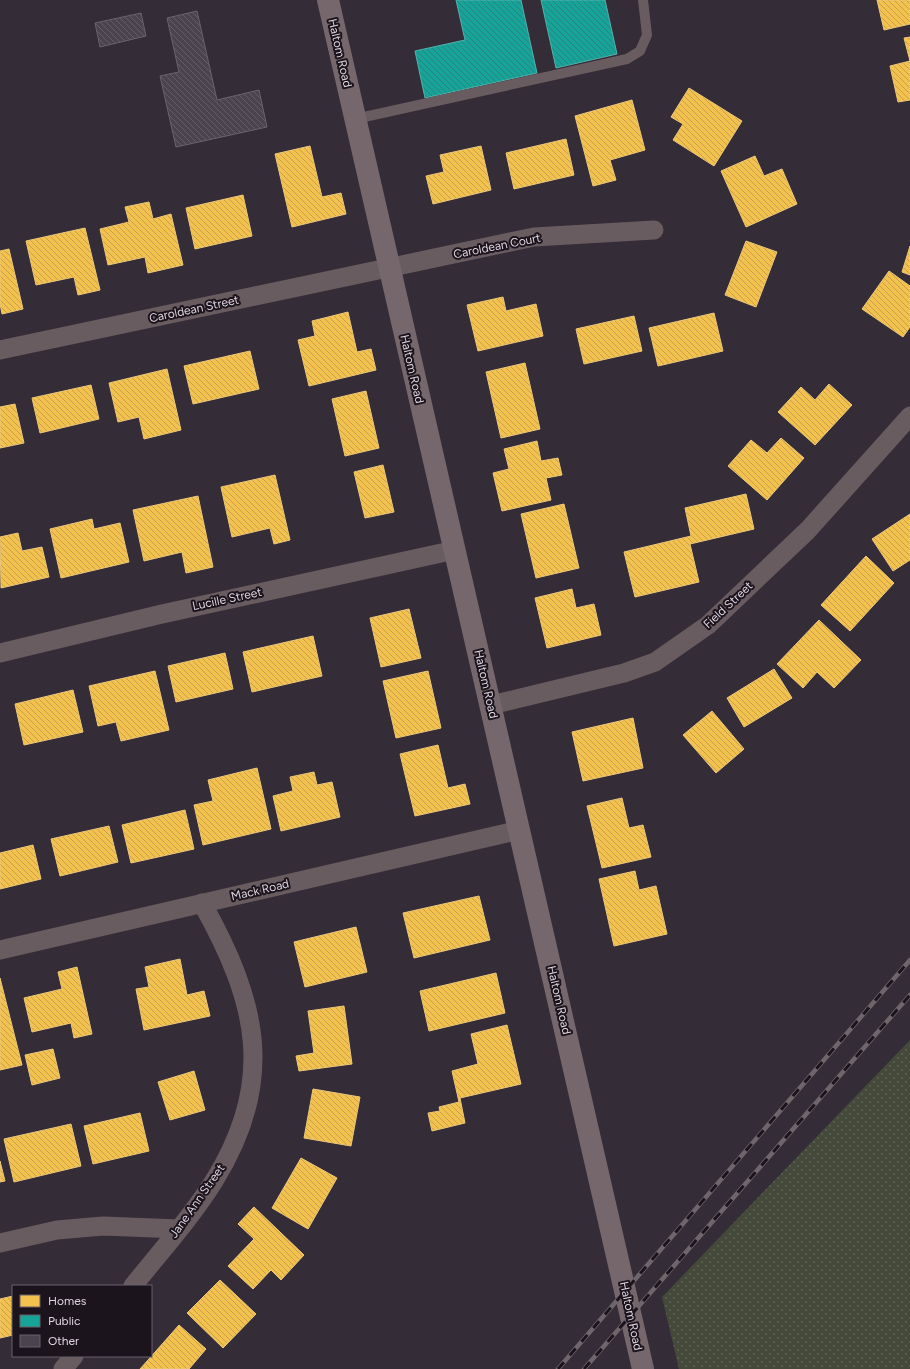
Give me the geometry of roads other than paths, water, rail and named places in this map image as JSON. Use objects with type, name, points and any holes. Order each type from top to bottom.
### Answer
[{"type":"main road","name":"Haltom Road","points":[[328,0],[643,1369]]},
{"type":"street","name":"Caroldean Court","points":[[389,268],[534,237],[654,230]]},
{"type":"street","name":"Caroldean Street","points":[[0,350],[389,268]]},
{"type":"street","name":"Field Street","points":[[491,705],[624,673],[655,662],[708,625],[808,530],[910,416]]},
{"type":"street","name":"Lucille Street","points":[[0,653],[162,614],[455,550]]},
{"type":"street","name":"Mack Road","points":[[0,950],[520,830]]},
{"type":"street","name":"Jane Ann Street","points":[[134,1285],[179,1229],[214,1182],[235,1144],[248,1107],[254,1074],[253,1040],[247,1004],[222,939],[202,903]]},
{"type":"street","points":[[0,1243],[57,1230],[103,1226],[179,1229]]},
{"type":"street","points":[[63,1369],[73,1357]]},
{"type":"lane","points":[[355,119],[627,59],[640,51],[647,35],[643,0]]},
{"type":"railway","points":[[558,1369],[910,960]]},
{"type":"railway","points":[[584,1369],[910,995]]}]
